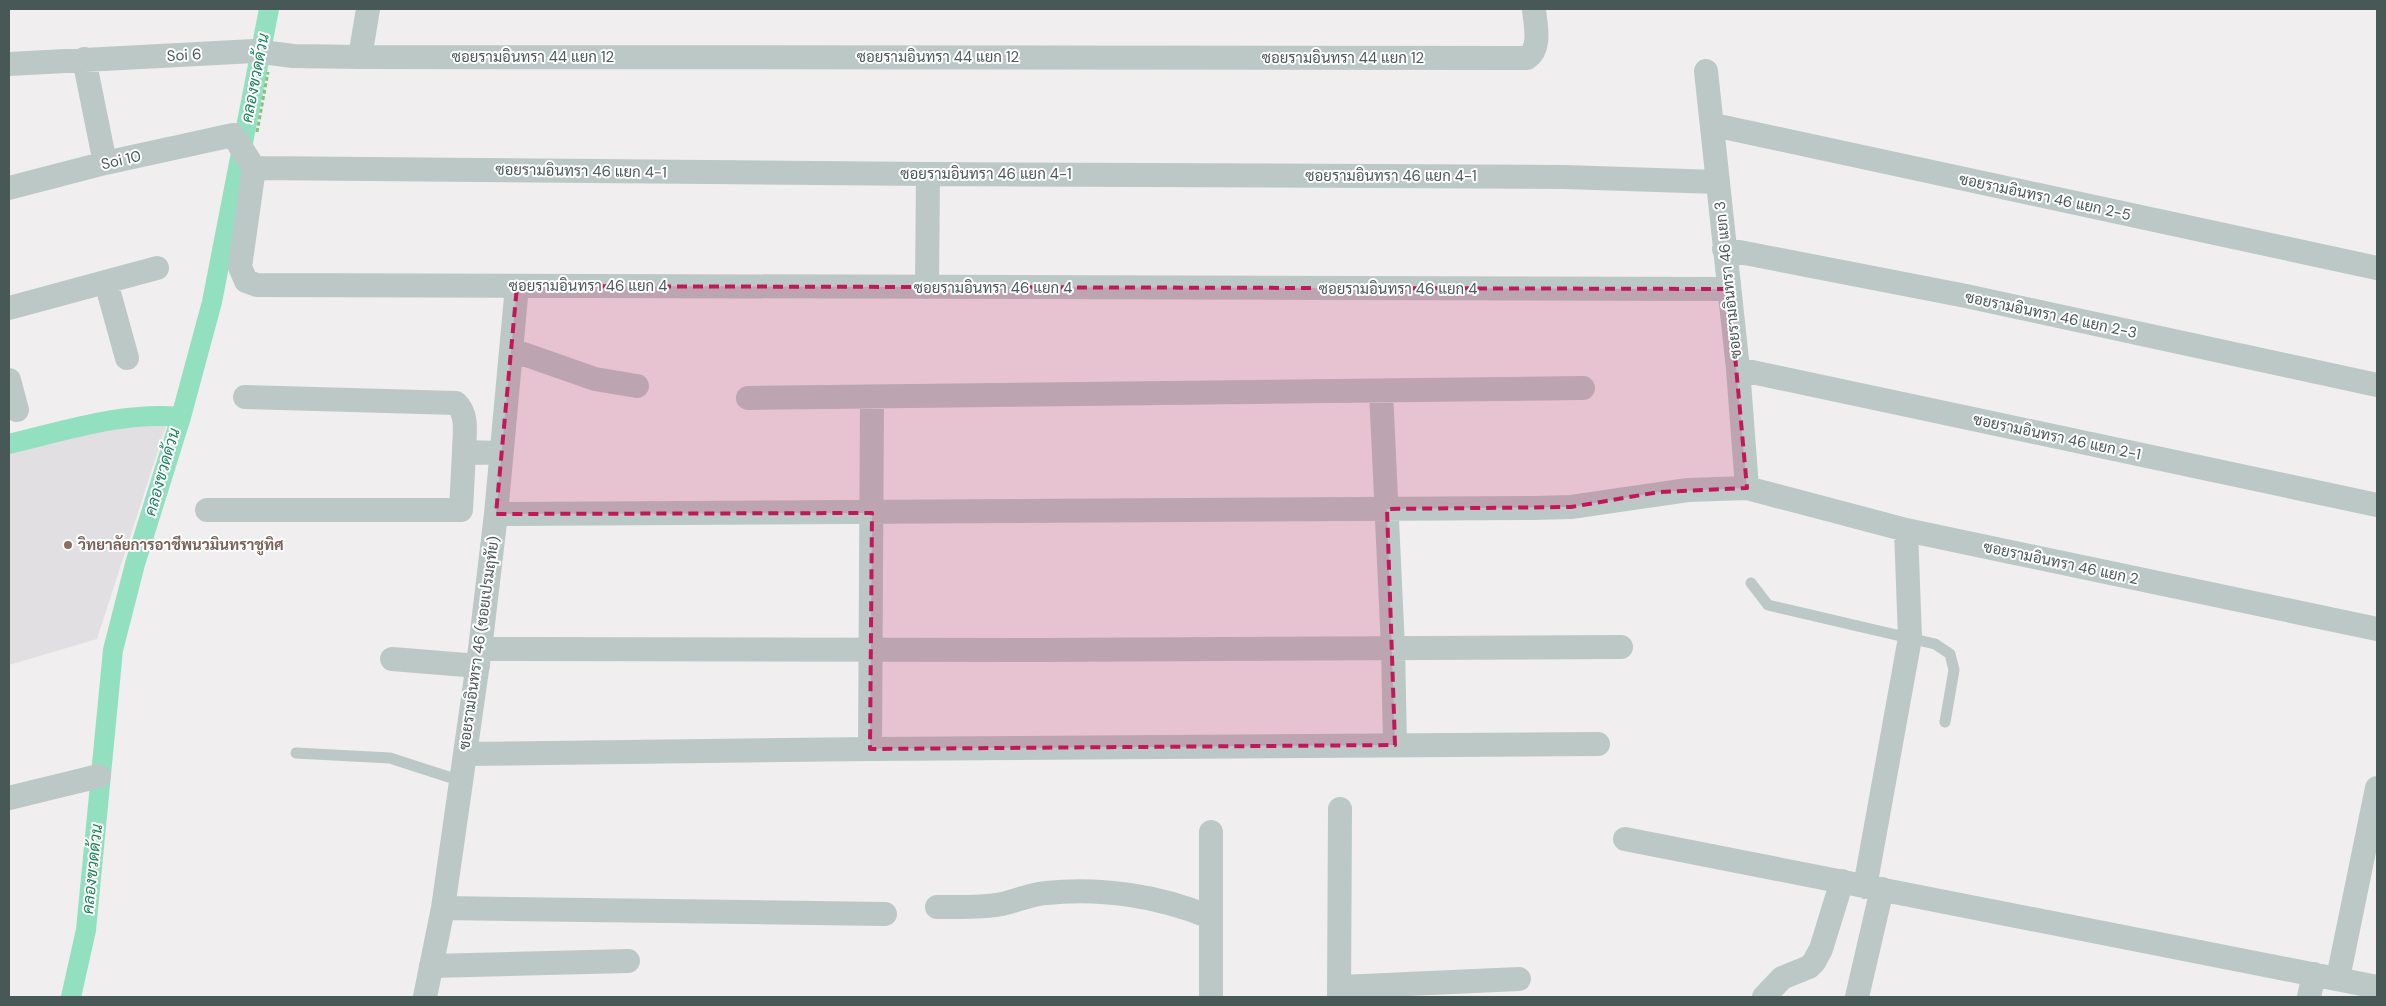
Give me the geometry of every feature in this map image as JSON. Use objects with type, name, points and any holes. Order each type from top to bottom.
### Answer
[{"type":"street","points":[[360,57],[368,9]]},
{"type":"street","name":"ซอยรามอินทรา 44 แยก 12","points":[[360,57],[1527,58],[1535,50],[1534,9]]},
{"type":"street","name":"Soi 6","points":[[9,64],[263,52],[360,57]]},
{"type":"street","points":[[84,59],[105,163]]},
{"type":"street","name":"ซอยรามอินทรา 46 แยก 3","points":[[1706,71],[1714,125],[1724,248],[1738,369],[1747,488]]},
{"type":"street","name":"ซอยรามอินทรา 46 แยก 2-5","points":[[1714,125],[2377,268]]},
{"type":"street","name":"Soi 10","points":[[9,188],[105,163],[233,135],[252,165]]},
{"type":"street","name":"ซอยรามอินทรา 46 แยก 4-1","points":[[252,165],[928,174],[1554,177],[1718,182]]},
{"type":"street","name":"ซอยรามอินทรา 46 แยก 4","points":[[252,165],[240,267],[246,281],[258,285],[1729,289]]},
{"type":"street","points":[[928,174],[928,287]]},
{"type":"street","name":"ซอยรามอินทรา 46 แยก 2-3","points":[[1724,248],[1966,296],[2377,385]]},
{"type":"street","points":[[9,308],[156,268]]},
{"type":"street","points":[[106,282],[127,358]]},
{"type":"street","name":"ซอยรามอินทรา 46 (ซอยเปรมฤทัย)","points":[[425,997],[443,908],[479,658],[496,514],[517,286]]},
{"type":"street","points":[[512,350],[595,379],[637,386]]},
{"type":"street","name":"ซอยรามอินทรา 46 แยก 2-1","points":[[1738,369],[2377,505]]},
{"type":"street","points":[[9,380],[17,410]]},
{"type":"street","points":[[748,398],[1582,388]]},
{"type":"street","points":[[1381,391],[1393,648],[1395,745]]},
{"type":"street","points":[[207,510],[461,510],[464,417],[463,409],[456,403],[245,397]]},
{"type":"street","points":[[870,749],[872,398]]},
{"type":"street","points":[[464,452],[501,453]]},
{"type":"street","name":"ซอยรามอินทรา 46 แยก 2","points":[[496,514],[1571,507],[1659,492],[1747,488],[1906,530],[2377,629]]},
{"type":"street","points":[[1856,997],[1874,888],[1910,638],[1906,530]]},
{"type":"street","points":[[392,659],[871,650],[1621,647]]},
{"type":"street","points":[[465,754],[1598,744]]},
{"type":"street","points":[[9,798],[98,776]]},
{"type":"street","points":[[2338,978],[2377,788]]},
{"type":"street","points":[[1340,809],[1340,992],[1519,979]]},
{"type":"street","points":[[1211,832],[1211,997]]},
{"type":"street","points":[[1625,839],[2377,987]]},
{"type":"street","points":[[1764,997],[1782,978],[1809,967],[1814,962],[1821,949],[1842,881]]},
{"type":"street","points":[[937,908],[1000,904],[1044,893],[1104,891],[1190,909],[1210,917]]},
{"type":"street","points":[[443,908],[885,914]]},
{"type":"street","points":[[431,966],[628,961]]},
{"type":"street","points":[[2309,997],[2314,974]]},
{"type":"lane","points":[[1751,583],[1768,605],[1935,644],[1950,654],[1954,670],[1945,722]]},
{"type":"lane","points":[[296,753],[390,758],[461,781]]},
{"type":"path","points":[[252,165],[263,52]]},
{"type":"highlighted area","points":[[517,286],[1729,289],[1747,488],[1659,492],[1571,507],[1387,509],[1395,745],[870,749],[872,513],[496,514]]},
{"type":"shaded area","name":"วิทยาลัยการอาชีพนวมินทราชูทิศ","points":[[167,423],[97,639],[9,665],[9,452],[116,426]]},
{"type":"waterway","name":"คลองขวดด้วน","points":[[71,997],[86,930],[113,650],[135,564],[181,417],[212,302],[269,9]]},
{"type":"waterway","points":[[9,444],[116,419],[160,416],[181,417]]},
{"type":"place","name":"วิทยาลัยการอาชีพนวมินทราชูทิศ","points":[[68,545]]}]
